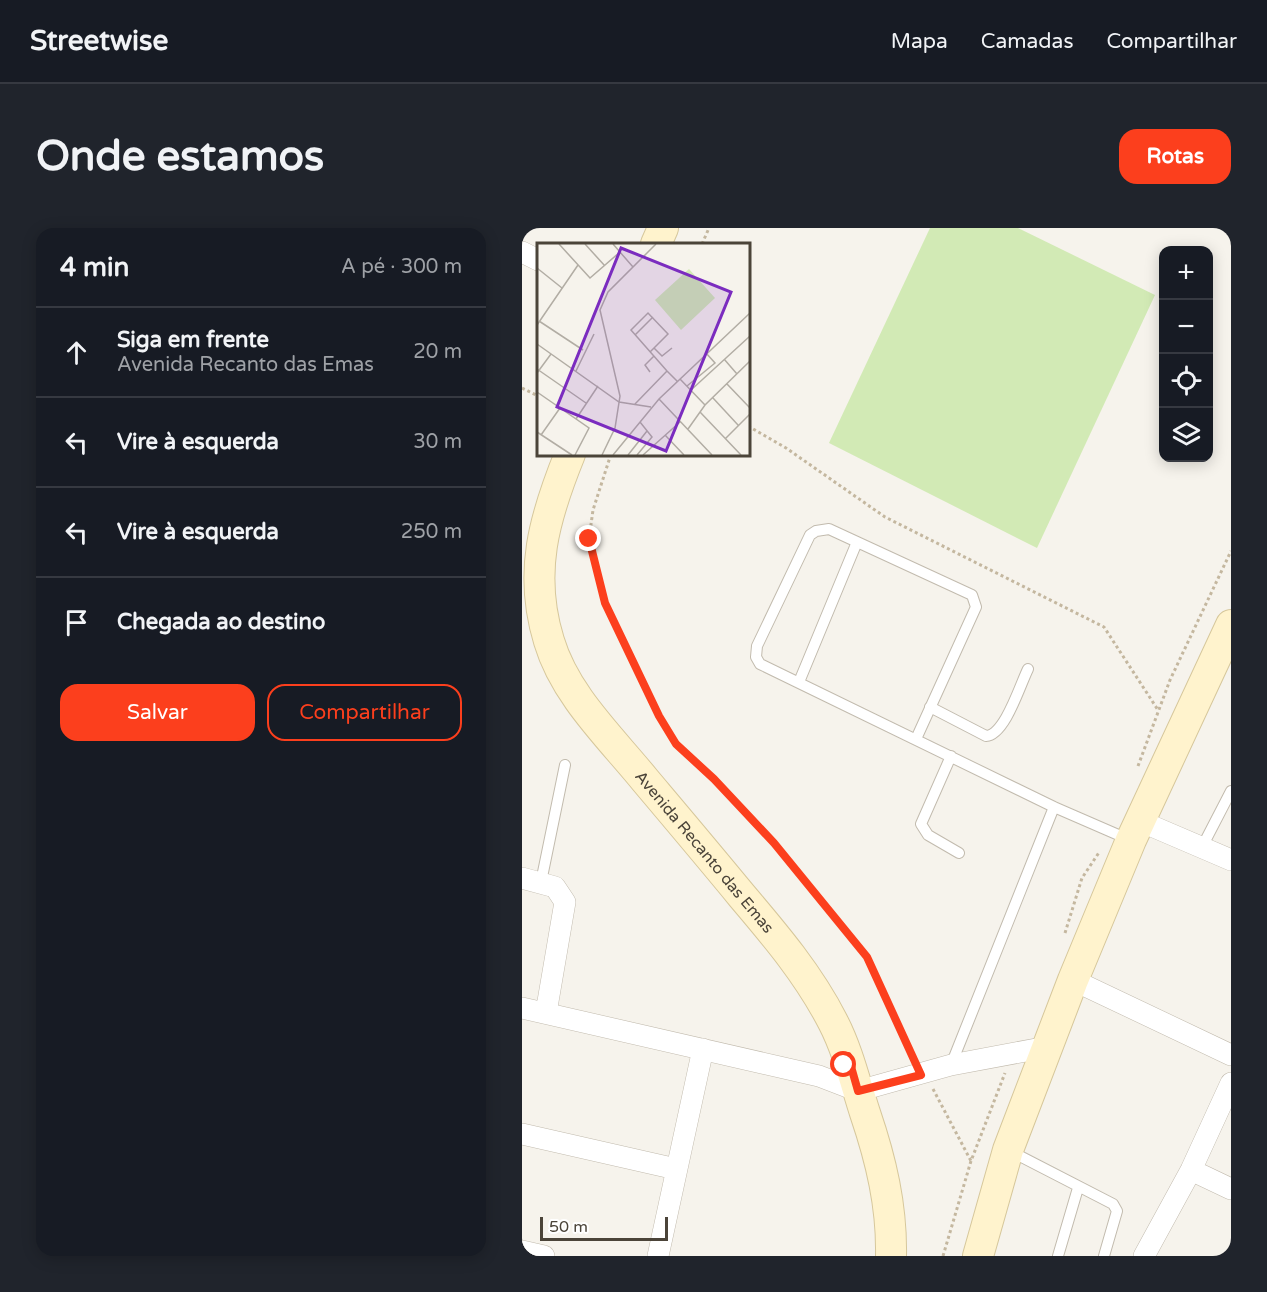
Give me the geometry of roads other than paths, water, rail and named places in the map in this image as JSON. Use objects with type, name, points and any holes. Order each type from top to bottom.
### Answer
[{"type":"main road","points":[[656,243],[663,228]]},
{"type":"main road","name":"Avenida Recanto das Emas","points":[[569,456],[543,528],[540,558],[539,591],[543,618],[560,670],[592,717],[797,962],[834,1023],[848,1056],[883,1164],[891,1256]]},
{"type":"main road","points":[[978,1256],[1008,1150],[1073,980],[1135,831],[1231,625]]},
{"type":"street","points":[[1135,831],[1201,849],[1231,860]]},
{"type":"street","points":[[532,880],[555,886],[561,894],[565,910],[546,1013]]},
{"type":"street","points":[[1073,980],[1231,1055]]},
{"type":"street","points":[[522,1008],[819,1076],[858,1091],[951,1065],[1047,1047]]},
{"type":"street","points":[[658,1256],[703,1049]]},
{"type":"street","points":[[819,1076],[838,1071],[848,1056]]},
{"type":"street","points":[[1144,1256],[1191,1170],[1231,1083]]},
{"type":"street","points":[[522,1134],[676,1169]]},
{"type":"street","points":[[1191,1170],[1231,1189]]},
{"type":"lane","points":[[916,739],[976,608],[976,600],[972,595],[829,529],[816,531],[810,535],[757,646],[756,657],[760,664],[1054,807],[1135,831]]},
{"type":"lane","points":[[799,682],[857,542]]},
{"type":"lane","points":[[930,707],[986,735],[992,735],[1002,727],[1028,669]]},
{"type":"lane","points":[[951,756],[921,824],[928,836],[959,853]]},
{"type":"lane","points":[[532,880],[565,765]]},
{"type":"lane","points":[[1201,849],[1231,791]]},
{"type":"lane","points":[[951,1065],[1054,807]]},
{"type":"lane","points":[[1008,1150],[1109,1202],[1116,1208],[1104,1256]]},
{"type":"lane","points":[[1058,1256],[1078,1188]]}]
